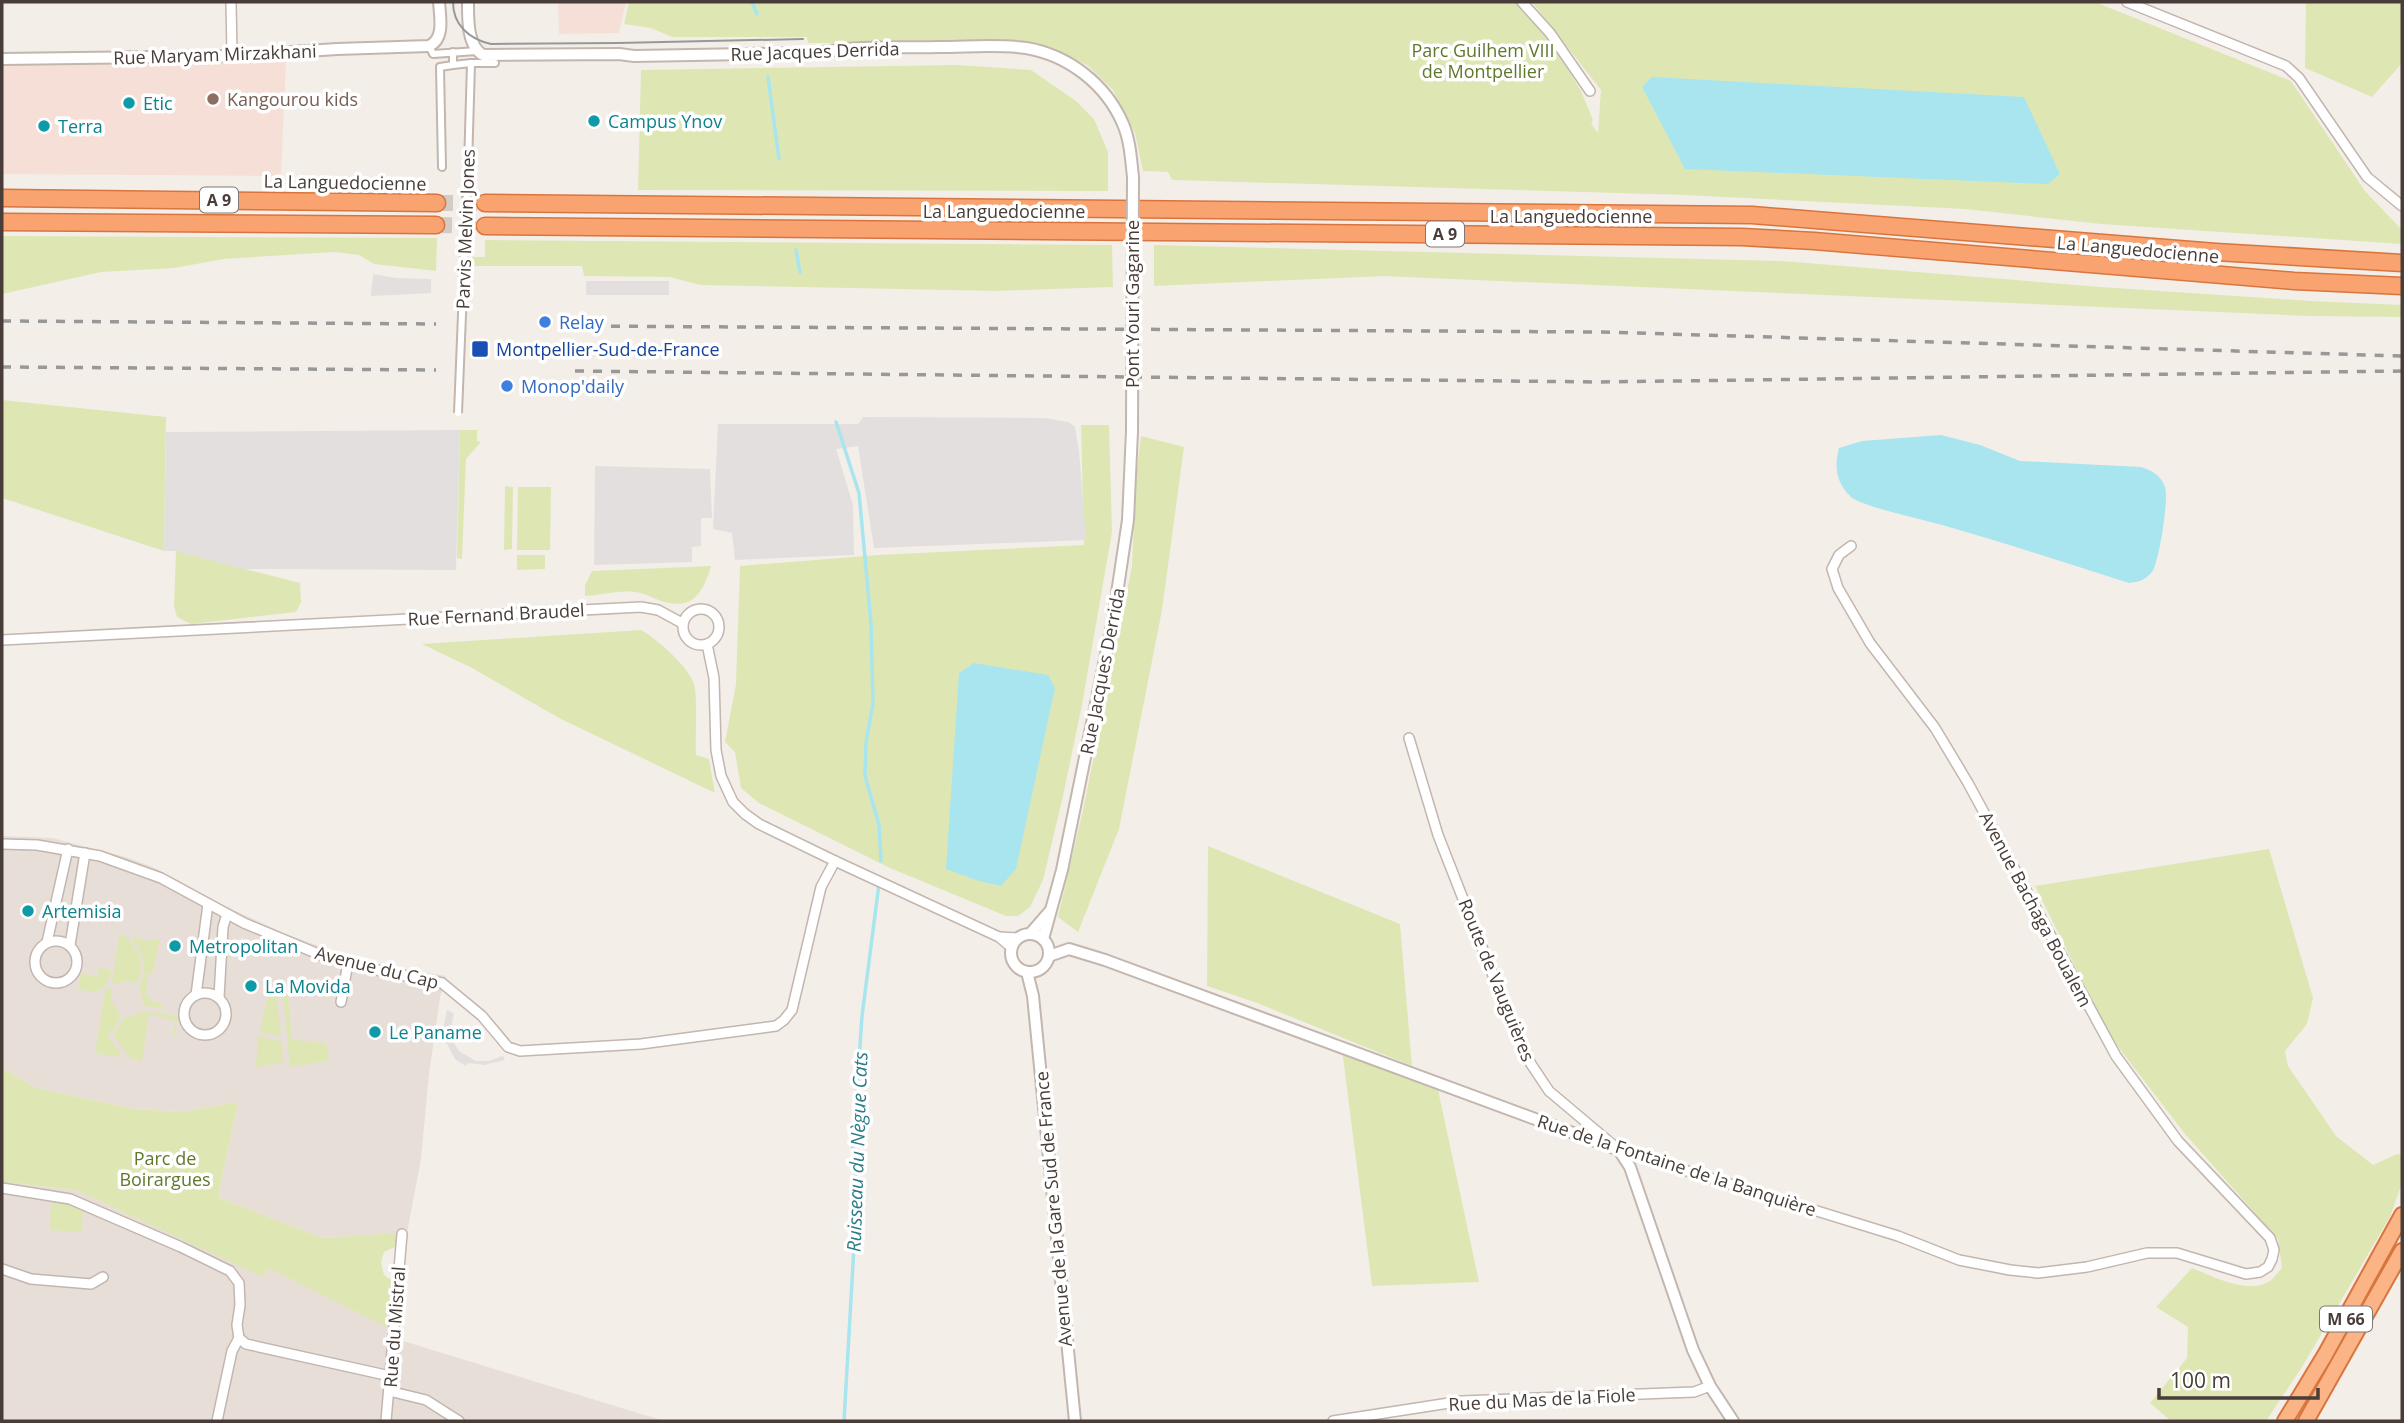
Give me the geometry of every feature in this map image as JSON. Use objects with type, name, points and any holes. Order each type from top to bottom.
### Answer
[{"type":"highway","name":"La Languedocienne","points":[[2,198],[437,203]]},
{"type":"highway","name":"La Languedocienne","points":[[485,203],[1752,215],[2216,252],[2402,263]]},
{"type":"highway","name":"A 9","points":[[2,222],[436,225]]},
{"type":"highway","name":"La Languedocienne","points":[[485,226],[1742,237],[2294,281],[2402,286]]},
{"type":"highway","name":"M 66","points":[[2285,1421],[2326,1355],[2402,1215]]},
{"type":"highway","name":"M 66","points":[[2306,1421],[2402,1251]]},
{"type":"street","points":[[231,2],[232,56]]},
{"type":"street","points":[[429,47],[437,40],[440,31],[439,2]]},
{"type":"street","points":[[468,2],[468,24],[477,51]]},
{"type":"street","points":[[1522,2],[1550,33],[1590,91]]},
{"type":"street","points":[[2127,2],[2286,66],[2298,78],[2367,177],[2402,206]]},
{"type":"street","name":"Rue Maryam Mirzakhani","points":[[2,60],[232,56],[337,49],[429,47]]},
{"type":"street","name":"Rue Jacques Derrida","points":[[429,47],[433,54],[477,51],[483,55],[634,56],[817,53],[840,48],[1026,48],[1061,59],[1080,71],[1106,95],[1124,126],[1133,177]]},
{"type":"street","name":"Parvis Melvin Jones","points":[[442,167],[440,67],[453,65],[453,52]]},
{"type":"street","name":"Parvis Melvin Jones","points":[[457,413],[471,63]]},
{"type":"street","points":[[453,65],[495,63]]},
{"type":"street","name":"Pont Youri Gagarine","points":[[1132,431],[1133,177]]},
{"type":"street","name":"Rue Jacques Derrida","points":[[1044,939],[1062,870],[1099,698],[1121,572],[1128,520],[1132,431]]},
{"type":"street","name":"Avenue Bachaga Boualem","points":[[1851,546],[1839,555],[1832,569],[1838,588],[1870,643],[1935,728],[1968,782],[2116,1056],[2178,1141],[2270,1238],[2274,1250],[2272,1259]]},
{"type":"street","name":"Rue Fernand Braudel","points":[[2,640],[641,607],[658,610],[682,623]]},
{"type":"street","points":[[700,608],[712,612],[719,626],[716,637],[707,644],[696,645],[686,639],[682,623],[685,617],[700,608]]},
{"type":"street","points":[[707,644],[714,678],[716,750],[725,788],[733,802],[759,824],[999,937],[1011,947],[1015,966],[1033,971],[1047,962],[1049,956],[1044,939],[1024,936],[999,937]]},
{"type":"street","name":"Route de Vauguières","points":[[1409,738],[1438,835],[1531,1064],[1549,1091],[1619,1150],[1630,1167],[1693,1350],[1710,1386],[1733,1421]]},
{"type":"street","name":"Avenue du Cap","points":[[2,844],[68,849],[132,866],[161,878],[226,915],[309,950],[348,963],[442,983],[482,1016],[504,1043],[520,1051],[640,1044],[776,1026],[792,1010],[821,887],[835,861]]},
{"type":"street","points":[[47,942],[61,941],[70,945],[77,956],[76,969],[68,979],[52,983],[41,977],[35,966],[37,952],[47,942],[68,849]]},
{"type":"street","points":[[70,945],[85,853]]},
{"type":"street","points":[[196,995],[208,904]]},
{"type":"street","name":"Rue Jacques Derrida","points":[[1024,936],[1052,908]]},
{"type":"street","points":[[219,997],[207,993],[196,995],[188,1001],[184,1016],[189,1027],[203,1035],[215,1033],[224,1024],[227,1013],[219,997],[226,915]]},
{"type":"street","points":[[1011,947],[1024,936]]},
{"type":"street","name":"Rue de la Fontaine de la Banquière","points":[[1049,956],[1069,949],[1105,960],[1619,1150],[1898,1236],[1959,1260],[2038,1273],[2087,1267],[2147,1253],[2177,1252],[2246,1274],[2260,1272],[2268,1267],[2272,1259]]},
{"type":"street","points":[[341,1002],[348,963]]},
{"type":"street","name":"Avenue de la Gare Sud de France","points":[[1033,971],[1033,996],[1075,1421]]},
{"type":"street","points":[[2,1188],[70,1199],[230,1271],[239,1283],[241,1291],[237,1325],[239,1338],[232,1351],[218,1421]]},
{"type":"street","name":"Rue du Mistral","points":[[386,1421],[401,1234]]},
{"type":"street","points":[[2,1269],[31,1279],[91,1284],[103,1277]]},
{"type":"street","points":[[239,1338],[256,1347],[390,1376]]},
{"type":"street","name":"Rue du Mas de la Fiole","points":[[1333,1421],[1462,1401],[1694,1392],[1710,1386]]},
{"type":"street","points":[[389,1391],[426,1400],[459,1421]]},
{"type":"shaded area","points":[[558,2],[626,2],[619,33],[559,34]]},
{"type":"shaded area","points":[[286,60],[281,176],[2,174],[2,65]]},
{"type":"shaded area","points":[[373,274],[431,279],[431,293],[371,296]]},
{"type":"shaded area","points":[[586,281],[669,281],[669,295],[586,295]]},
{"type":"shaded area","points":[[863,417],[1044,418],[1069,422],[1075,427],[1079,451],[1086,540],[874,548],[858,446],[836,449],[853,505],[854,555],[735,560],[732,533],[713,529],[718,424],[858,424]]},
{"type":"shaded area","points":[[460,430],[456,570],[243,569],[176,551],[164,551],[166,432]]},
{"type":"shaded area","points":[[595,466],[710,469],[712,518],[701,518],[701,546],[692,547],[692,562],[594,565]]},
{"type":"shaded area","points":[[2,836],[52,838],[126,857],[155,868],[222,905],[332,951],[377,964],[446,976],[440,998],[429,1074],[421,1159],[407,1233],[322,1238],[218,1197],[238,1102],[181,1112],[135,1109],[36,1088],[2,1068]]},
{"type":"shaded area","points":[[447,1010],[454,1014],[450,1030],[452,1040],[459,1051],[476,1061],[488,1061],[503,1056],[505,1060],[484,1065],[468,1063],[466,1066],[455,1059],[442,1034]]},
{"type":"shaded area","points":[[2,1140],[3,1182],[76,1190],[263,1276],[268,1267],[390,1329],[400,1340],[664,1421],[2,1421]]},
{"type":"green space","name":"Parc Guilhem VIII de Montpellier","points":[[629,2],[1516,2],[1552,43],[1581,91],[1593,120],[1591,123],[1598,133],[1601,90],[1532,2],[2095,2],[2291,81],[2365,191],[2402,230],[2402,244],[2101,224],[1965,209],[1684,195],[1172,180],[1168,172],[1143,171],[1135,133],[1113,90],[1087,65],[1050,48],[1011,43],[808,43],[807,37],[672,37],[651,28],[624,24]]},
{"type":"green space","points":[[2306,2],[2402,2],[2402,63],[2372,97],[2305,68]]},
{"type":"green space","points":[[957,65],[1031,70],[1076,101],[1094,119],[1108,152],[1108,191],[638,190],[641,70]]},
{"type":"green space","points":[[2,236],[437,238],[436,271],[374,264],[359,255],[335,252],[224,259],[174,268],[101,272],[2,294]]},
{"type":"green space","points":[[485,240],[1112,245],[1113,287],[998,291],[700,285],[670,277],[584,276],[582,266],[472,266],[472,257],[485,257]]},
{"type":"green space","points":[[1154,245],[1782,261],[2101,287],[2402,305],[2402,317],[2310,316],[1384,276],[1154,286]]},
{"type":"green space","points":[[2,400],[166,417],[164,551],[2,498]]},
{"type":"green space","points":[[1081,425],[1109,425],[1112,532],[1063,796],[1043,880],[1030,907],[1018,916],[1006,916],[890,868],[759,803],[741,788],[735,752],[725,742],[736,684],[740,566],[878,555],[1084,545]]},
{"type":"green space","points":[[460,430],[477,430],[477,441],[481,442],[466,459],[462,559],[457,558]]},
{"type":"green space","points":[[1141,436],[1184,447],[1162,610],[1119,829],[1078,932],[1058,917],[1083,810],[1132,566]]},
{"type":"green space","points":[[505,486],[513,487],[512,549],[504,550]]},
{"type":"green space","points":[[518,487],[551,487],[550,550],[517,550]]},
{"type":"green space","points":[[176,551],[300,583],[301,602],[296,612],[191,624],[177,617],[174,606]]},
{"type":"green space","points":[[517,555],[545,555],[545,569],[517,570]]},
{"type":"green space","points":[[711,566],[700,592],[681,604],[661,601],[635,592],[585,596],[585,585],[592,571]]},
{"type":"green space","points":[[641,630],[671,654],[691,677],[696,698],[696,755],[709,759],[715,793],[559,718],[472,668],[422,644]]},
{"type":"green space","points":[[1208,846],[1400,924],[1412,1066],[1257,1003],[1207,986]]},
{"type":"green space","points":[[2269,849],[2313,998],[2307,1024],[2285,1051],[2288,1066],[2336,1136],[2373,1165],[2397,1154],[2402,1155],[2402,1183],[2390,1217],[2302,1367],[2266,1421],[2171,1421],[2150,1403],[2187,1358],[2188,1327],[2156,1307],[2192,1268],[2241,1285],[2261,1285],[2270,1281],[2282,1268],[2278,1239],[2185,1134],[2109,1035],[2035,886]]},
{"type":"green space","points":[[122,934],[136,951],[141,964],[139,978],[135,984],[129,981],[115,984],[112,982],[119,935]]},
{"type":"green space","points":[[139,937],[146,941],[160,938],[153,974],[148,973],[146,996],[150,997],[151,1001],[158,1002],[164,1007],[162,1009],[144,1006],[139,987],[143,961],[131,938]]},
{"type":"green space","points":[[98,968],[112,970],[103,988],[96,992],[78,989],[81,973],[98,976]]},
{"type":"green space","points":[[111,987],[111,999],[121,1016],[114,1030],[107,1034],[121,1053],[118,1057],[95,1053],[105,991]]},
{"type":"green space","points":[[269,991],[276,992],[281,1036],[260,1032]]},
{"type":"green space","points":[[283,994],[288,995],[292,1040],[326,1043],[329,1061],[290,1067]]},
{"type":"green space","points":[[142,1011],[178,1016],[173,1035],[175,1021],[149,1014],[142,1062],[129,1057],[114,1033],[127,1015],[134,1016]]},
{"type":"green space","points":[[258,1036],[282,1042],[283,1062],[256,1067]]},
{"type":"green space","points":[[1342,1049],[1437,1085],[1479,1282],[1372,1286]]},
{"type":"green space","name":"Parc de Boirargues","points":[[2,1068],[36,1088],[135,1109],[181,1112],[238,1102],[218,1197],[322,1238],[398,1233],[397,1246],[384,1252],[381,1262],[384,1275],[394,1282],[390,1329],[269,1268],[263,1277],[76,1190],[3,1182]]},
{"type":"green space","points":[[51,1202],[71,1202],[83,1210],[82,1232],[50,1230]]},
{"type":"water","points":[[1652,77],[2024,97],[2060,174],[2048,184],[1685,169],[1642,87]]},
{"type":"water","points":[[1941,435],[1980,445],[2020,461],[2141,467],[2155,474],[2165,487],[2166,504],[2160,544],[2152,572],[2142,580],[2129,583],[1869,505],[1851,497],[1839,480],[1839,448],[1862,441]]},
{"type":"water","points":[[974,663],[1048,675],[1055,688],[1016,869],[1001,886],[946,869],[959,673]]},
{"type":"waterway","name":"Ruisseau du Nègue Cats","points":[[752,2],[757,14]]},
{"type":"waterway","name":"Ruisseau du Nègue Cats","points":[[768,77],[779,159]]},
{"type":"waterway","name":"Ruisseau du Nègue Cats","points":[[796,250],[800,272]]},
{"type":"waterway","name":"Ruisseau du Nègue Cats","points":[[836,422],[859,493],[871,623],[873,704],[866,742],[865,776],[879,825],[881,861]]},
{"type":"waterway","name":"Ruisseau du Nègue Cats","points":[[844,1421],[857,1194],[853,1148],[862,1016],[879,884]]},
{"type":"tunnel","points":[[437,203],[485,203]]},
{"type":"tunnel","points":[[436,225],[485,226]]},
{"type":"tram line","points":[[453,2],[456,18],[464,30],[476,39],[491,44],[803,39]]},
{"type":"railway","points":[[2,321],[436,324]]},
{"type":"railway","points":[[575,326],[1602,332],[2402,356]]},
{"type":"railway","points":[[2,367],[436,370]]},
{"type":"railway","points":[[575,371],[1600,382],[2402,371]]},
{"type":"place","name":"Kangourou kids","points":[[213,99]]},
{"type":"place","name":"Etic","points":[[129,103]]},
{"type":"place","name":"Campus Ynov","points":[[594,121]]},
{"type":"place","name":"Terra","points":[[44,126]]},
{"type":"place","name":"Relay","points":[[545,322]]},
{"type":"place","name":"Montpellier-Sud-de-France","points":[[480,349]]},
{"type":"place","name":"Monop'daily","points":[[507,386]]},
{"type":"place","name":"Artemisia","points":[[28,911]]},
{"type":"place","name":"Metropolitan","points":[[175,946]]},
{"type":"place","name":"La Movida","points":[[251,986]]},
{"type":"place","name":"Le Paname","points":[[375,1032]]}]
